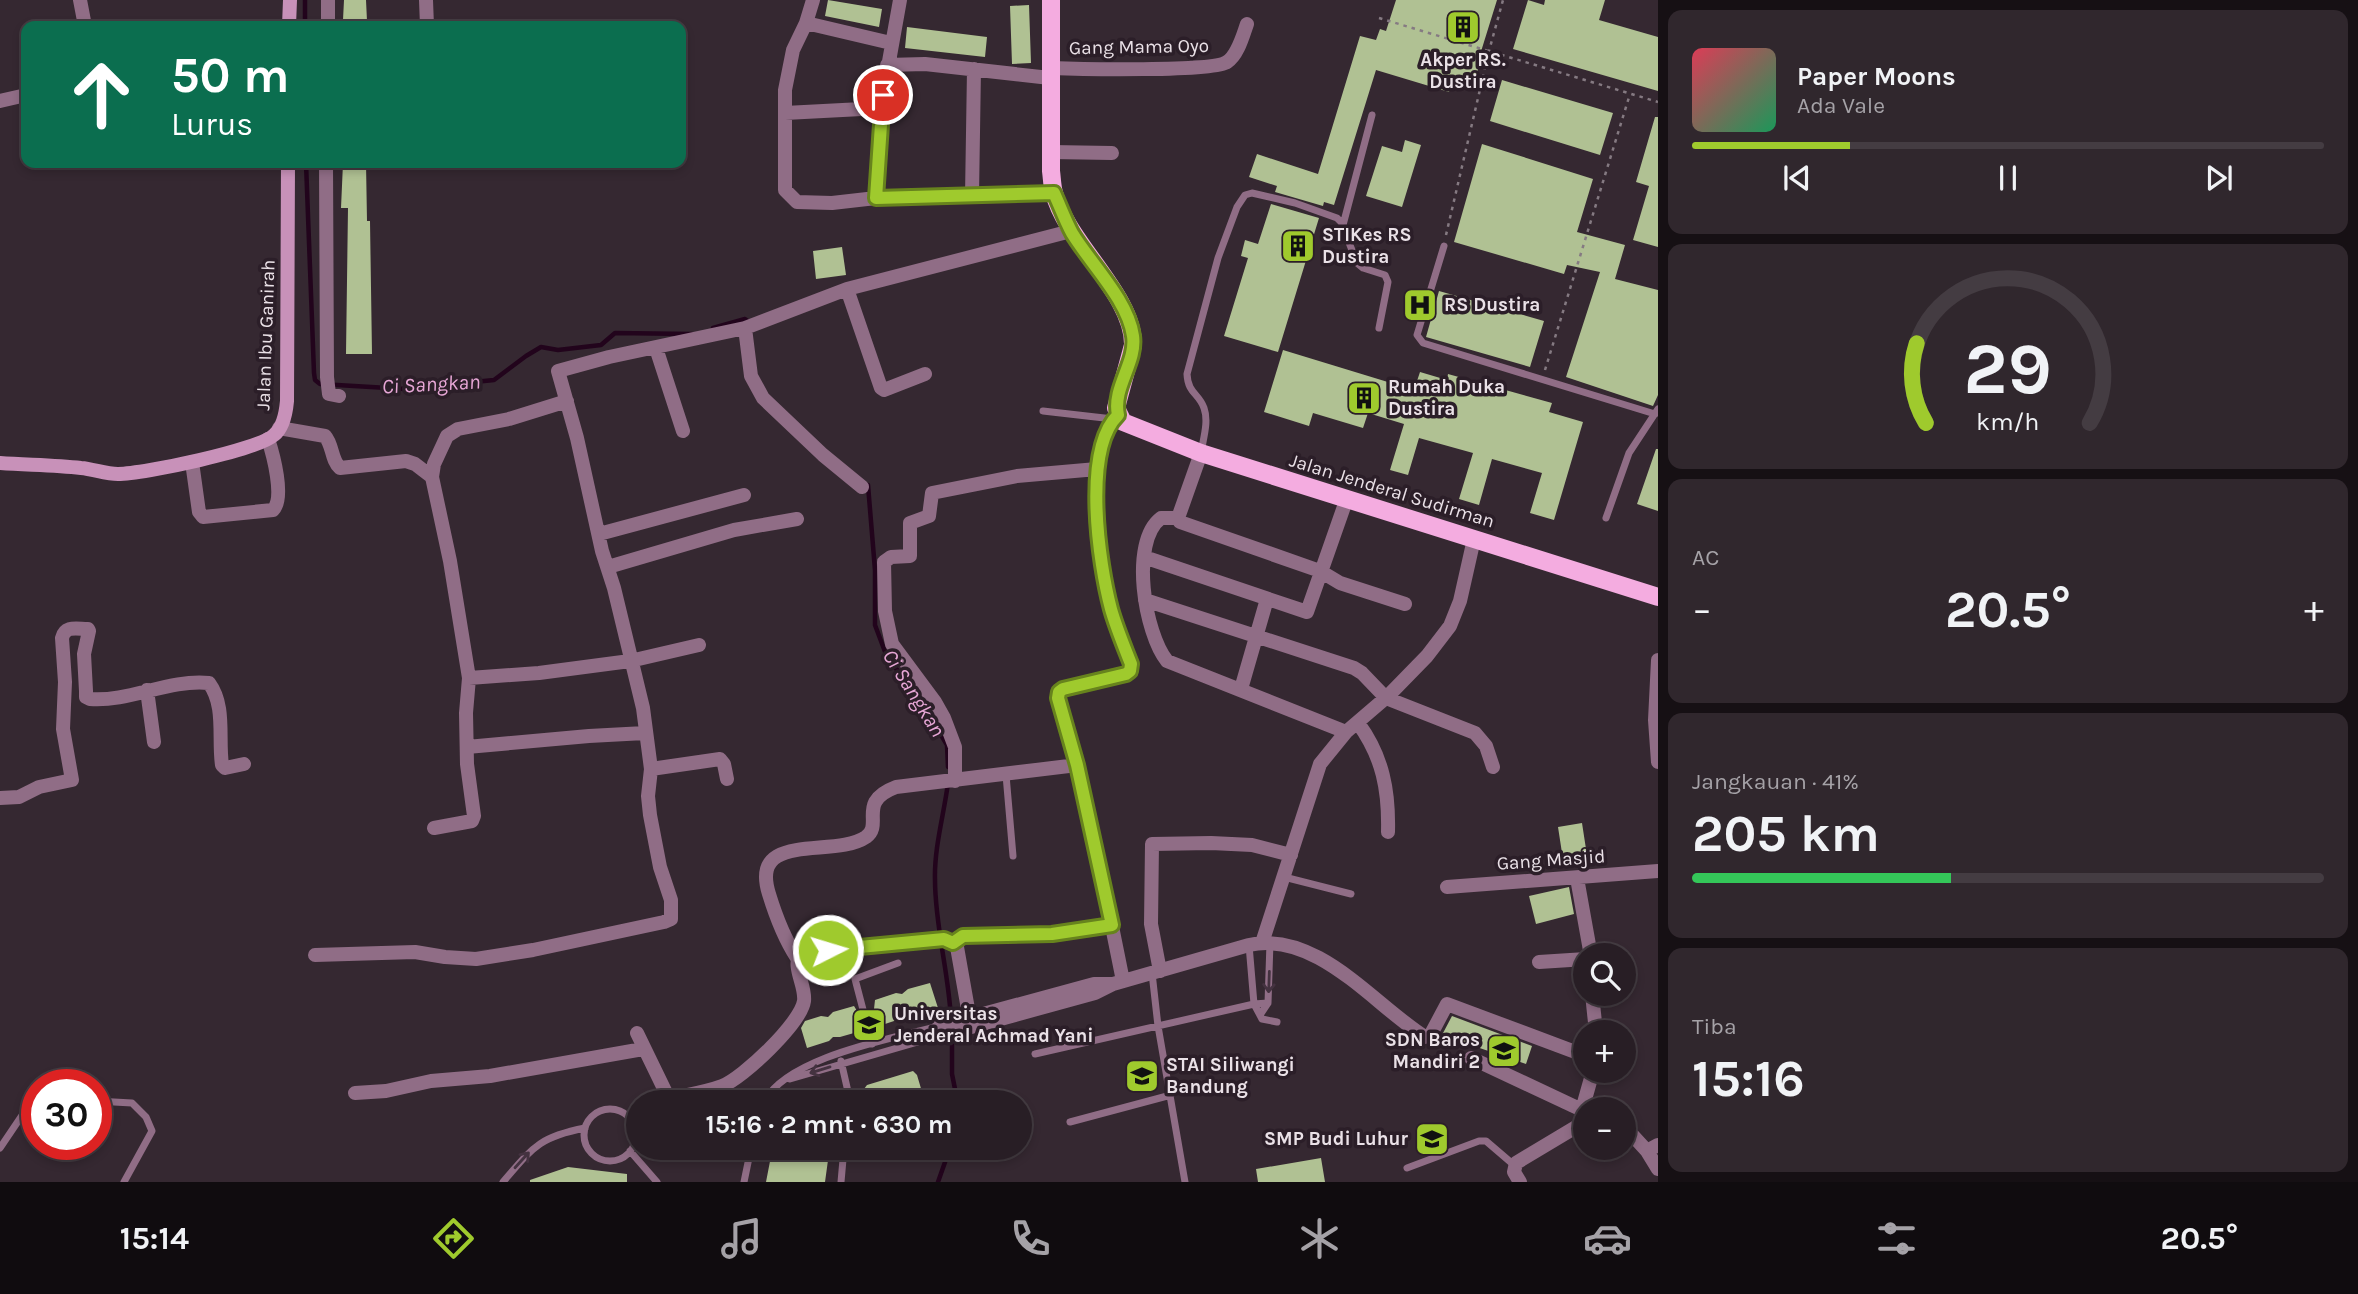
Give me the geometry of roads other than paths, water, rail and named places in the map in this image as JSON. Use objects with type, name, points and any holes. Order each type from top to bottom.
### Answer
[{"type":"main road","points":[[289,21],[290,0]]},
{"type":"main road","points":[[1051,0],[1051,152],[1054,193],[1071,231],[1121,307],[1133,335],[1116,417]]},
{"type":"main road","name":"Jalan Ibu Ganirah","points":[[0,464],[83,468],[117,474],[192,462],[273,433],[286,414],[287,401],[288,168]]},
{"type":"main road","name":"Jalan Jenderal Sudirman","points":[[1116,417],[1130,426],[1200,453],[1658,597]]},
{"type":"street","points":[[80,0],[84,21]]},
{"type":"street","points":[[328,0],[328,21]]},
{"type":"street","points":[[426,0],[427,21]]},
{"type":"street","points":[[813,0],[793,50],[789,68],[785,113],[785,190],[790,197],[797,202],[832,203],[876,198],[1054,193]]},
{"type":"street","points":[[876,198],[881,108],[900,0]]},
{"type":"street","points":[[806,23],[891,43]]},
{"type":"street","name":"Gang Mama Oyo","points":[[887,65],[925,64],[1051,73],[1221,64],[1230,60],[1247,24]]},
{"type":"street","points":[[972,196],[974,69]]},
{"type":"street","points":[[0,101],[21,96]]},
{"type":"street","points":[[785,113],[881,108]]},
{"type":"street","points":[[1051,152],[1112,153]]},
{"type":"street","points":[[326,168],[331,388]]},
{"type":"street","points":[[315,955],[415,952],[476,959],[533,950],[670,920],[672,916],[671,900],[660,867],[650,816],[648,796],[651,769],[643,708],[558,371],[609,357],[745,328],[847,289],[1071,231]]},
{"type":"street","points":[[847,289],[881,388],[884,390],[925,374]]},
{"type":"street","points":[[745,328],[751,376],[764,398],[823,455],[862,486]]},
{"type":"street","points":[[656,348],[683,431]]},
{"type":"street","points":[[434,828],[472,821],[474,817],[467,764],[466,713],[469,678],[450,561],[432,477],[434,464],[447,436],[458,429],[509,419],[567,401]]},
{"type":"street","points":[[1116,417],[1105,435],[1097,470],[1095,497],[1103,572],[1111,608],[1131,664],[1130,671],[1063,689],[1058,698],[1077,765],[1112,925],[1118,982]]},
{"type":"street","points":[[192,462],[200,512],[203,516],[273,509],[279,502],[273,433],[320,433],[330,441],[336,465],[340,468],[406,461],[422,468],[432,477]]},
{"type":"street","points":[[1178,518],[1200,453]]},
{"type":"street","points":[[950,782],[955,747],[944,718],[892,644],[885,611],[884,562],[891,557],[910,556],[910,523],[929,517],[932,493],[1017,476],[1097,470]]},
{"type":"street","points":[[599,534],[744,495]]},
{"type":"street","points":[[1144,557],[1307,612],[1347,498]]},
{"type":"street","points":[[1178,518],[1158,520],[1144,557],[1145,600],[1154,639],[1167,661],[1346,732]]},
{"type":"street","points":[[1178,518],[1180,522],[1320,571],[1340,583],[1405,604]]},
{"type":"street","points":[[608,567],[734,530],[797,519]]},
{"type":"street","points":[[1260,943],[1320,764],[1346,732],[1386,698],[1427,656],[1450,626],[1460,601],[1474,539]]},
{"type":"street","points":[[1241,689],[1268,599]]},
{"type":"street","points":[[1145,600],[1358,670],[1386,698],[1475,733],[1486,746],[1493,768]]},
{"type":"street","points":[[0,798],[19,797],[39,787],[72,780],[63,729],[65,682],[62,638],[65,630],[89,631],[85,654],[86,696],[95,700],[167,685],[209,682],[214,688],[219,707],[222,765],[225,768],[244,764]]},
{"type":"street","points":[[469,678],[539,673],[630,661],[699,645]]},
{"type":"street","points":[[1658,660],[1655,720],[1658,762]]},
{"type":"street","points":[[147,690],[154,742]]},
{"type":"street","points":[[1358,723],[1376,750],[1389,803],[1388,832]]},
{"type":"street","points":[[467,747],[645,733]]},
{"type":"street","points":[[651,769],[720,759],[727,779]]},
{"type":"street","points":[[637,1033],[669,1099],[724,1085],[750,1066],[789,1030],[804,1000],[797,958],[779,925],[767,889],[765,873],[773,858],[792,850],[823,849],[860,839],[871,830],[875,800],[882,792],[896,787],[1077,765]]},
{"type":"street","points":[[1156,972],[1152,924],[1152,844],[1252,845],[1291,855]]},
{"type":"street","name":"Gang Masjid","points":[[1447,887],[1658,871]]},
{"type":"street","points":[[1577,878],[1589,943]]},
{"type":"street","points":[[797,958],[803,953],[944,941],[963,936],[1052,934],[1112,925]]},
{"type":"street","points":[[944,941],[959,954],[968,1023]]},
{"type":"street","points":[[943,1030],[1036,1005],[1095,993],[1118,982],[1260,943],[1291,947],[1318,957],[1377,998],[1405,1025],[1425,1037],[1430,1036],[1447,1004],[1573,1051]]},
{"type":"street","points":[[1539,962],[1573,960]]},
{"type":"street","points":[[355,1093],[386,1091],[431,1081],[490,1076],[643,1049]]},
{"type":"street","points":[[1471,1058],[1573,1110]]},
{"type":"street","points":[[1520,1182],[1514,1172],[1514,1165],[1573,1124]]},
{"type":"street","points":[[1636,1135],[1652,1148],[1658,1169]]},
{"type":"lane","points":[[1343,226],[1373,115]]},
{"type":"lane","points":[[1200,453],[1206,417],[1204,406],[1188,385],[1187,374],[1218,258],[1241,199],[1252,193],[1295,203],[1337,218],[1343,226],[1357,263],[1363,268],[1385,275],[1388,282],[1379,328]]},
{"type":"lane","points":[[1444,246],[1417,335],[1419,340],[1443,350],[1657,412],[1629,453],[1606,518]]},
{"type":"lane","points":[[1044,411],[1116,417]]},
{"type":"lane","points":[[1006,775],[1013,856]]},
{"type":"lane","points":[[1284,877],[1351,894]]},
{"type":"lane","points":[[1259,1015],[1268,1003],[1260,943]]},
{"type":"lane","points":[[1260,943],[1254,1004],[1265,1021],[1277,1022]]},
{"type":"lane","points":[[872,1044],[855,979],[898,963]]},
{"type":"lane","points":[[1156,972],[1158,1026],[1185,1182]]},
{"type":"lane","points":[[1035,1054],[1268,1003]]},
{"type":"lane","points":[[771,1090],[807,1064],[872,1044],[943,1030]]},
{"type":"lane","points":[[783,1081],[943,1030]]},
{"type":"lane","points":[[840,1054],[848,1090]]},
{"type":"lane","points":[[1070,1122],[1171,1096]]},
{"type":"lane","points":[[112,1102],[132,1103],[146,1117],[152,1132],[124,1182]]},
{"type":"lane","points":[[626,1113],[617,1110],[601,1111],[585,1128],[586,1143],[595,1156],[617,1160],[626,1154]]},
{"type":"lane","points":[[0,1148],[21,1117]]},
{"type":"lane","points":[[503,1182],[542,1140],[559,1133],[585,1128]]},
{"type":"lane","points":[[1407,1167],[1486,1141],[1514,1165]]},
{"type":"lane","points":[[638,1160],[657,1182]]},
{"type":"lane","points":[[744,1182],[749,1160]]},
{"type":"lane","points":[[841,1182],[843,1160]]},
{"type":"waterway","name":"Ci Sangkan","points":[[305,0],[305,21]]},
{"type":"waterway","name":"Ci Sangkan","points":[[306,168],[314,373],[315,380],[320,384],[405,389],[494,380],[541,347],[558,350],[601,345],[615,333],[692,334]]},
{"type":"waterway","name":"Ci Sangkan","points":[[713,328],[745,319],[749,322]]},
{"type":"waterway","name":"Ci Sangkan","points":[[868,485],[875,570],[875,625],[887,657],[920,699],[947,745],[948,767]]},
{"type":"waterway","name":"Ci Sangkan","points":[[948,783],[935,880],[951,1020]]},
{"type":"waterway","name":"Ci Sangkan","points":[[952,1036],[952,1074],[955,1090]]},
{"type":"waterway","name":"Ci Sangkan","points":[[938,1182],[946,1160]]},
{"type":"place","name":"Akper RS. Dustira","points":[[1463,27]]},
{"type":"place","name":"STIKes RS Dustira","points":[[1298,246]]},
{"type":"place","name":"RS Dustira","points":[[1420,305]]},
{"type":"place","name":"Rumah Duka Dustira","points":[[1364,398]]},
{"type":"place","name":"Universitas Jenderal Achmad Yani","points":[[869,1025]]},
{"type":"place","name":"SDN Baros Mandiri 2","points":[[1504,1051]]},
{"type":"place","name":"STAI Siliwangi Bandung","points":[[1142,1076]]},
{"type":"place","name":"SMP Budi Luhur","points":[[1432,1139]]}]
